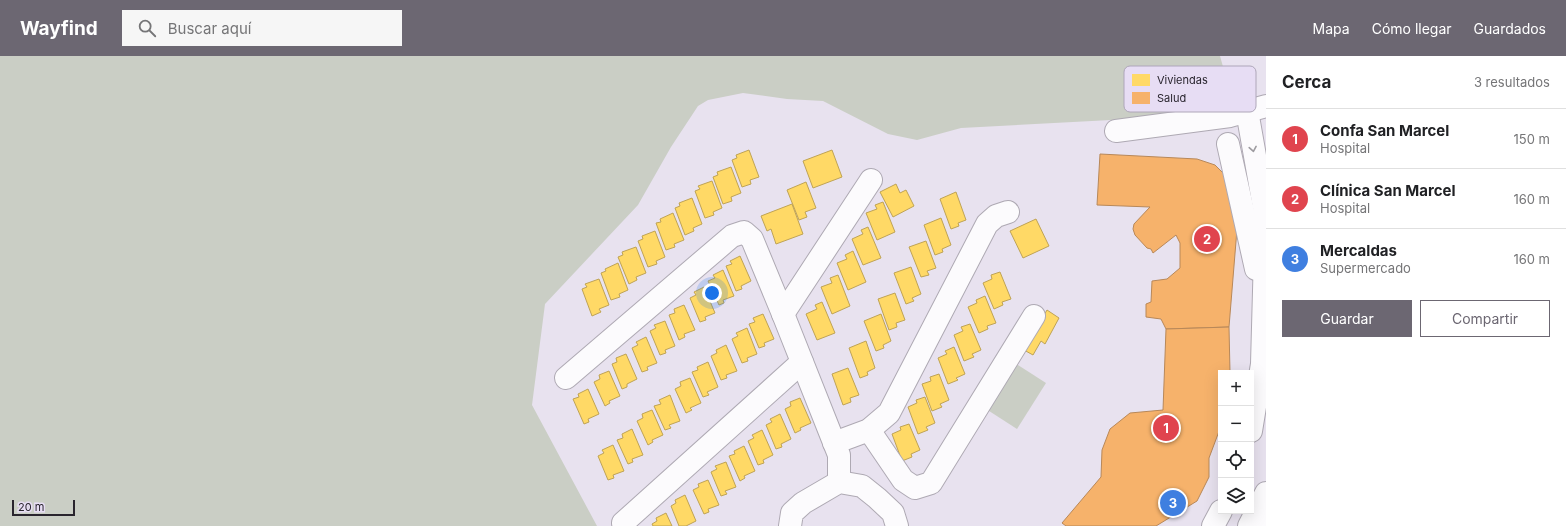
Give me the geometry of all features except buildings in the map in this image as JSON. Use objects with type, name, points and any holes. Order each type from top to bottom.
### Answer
[{"type":"street","points":[[1254,413],[1262,364],[1266,218],[1256,108]]},
{"type":"street","points":[[1116,131],[1230,116],[1243,112]]},
{"type":"street","points":[[1228,144],[1263,300]]},
{"type":"street","points":[[783,314],[871,180]]},
{"type":"street","points":[[834,443],[869,430],[889,413],[987,224],[996,216],[1008,212]]},
{"type":"street","points":[[566,378],[732,236],[744,232],[752,239],[839,455],[839,482]]},
{"type":"street","points":[[869,430],[903,480],[915,488],[931,483],[1034,316]]},
{"type":"street","points":[[623,523],[802,362]]},
{"type":"street","points":[[790,526],[792,513],[802,503],[839,482],[862,486],[894,514],[897,526]]},
{"type":"street","points":[[1249,526],[1266,493]]},
{"type":"street","points":[[1214,526],[1220,514]]},
{"type":"street","points":[[1263,526],[1266,518]]},
{"type":"shaded area","points":[[0,56],[1220,56],[1223,66],[1124,66],[1124,112],[1174,112],[1130,119],[961,128],[917,140],[888,134],[823,101],[787,99],[743,93],[708,100],[698,106],[671,147],[638,205],[545,304],[532,405],[597,526],[0,526]]},
{"type":"shaded area","points":[[1015,363],[1046,383],[1017,429],[986,409]]},
{"type":"place","name":"Clínica San Marcel","points":[[1207,239]]},
{"type":"place","name":"Confa San Marcel","points":[[1166,428]]},
{"type":"place","name":"Mercaldas","points":[[1173,503]]}]
